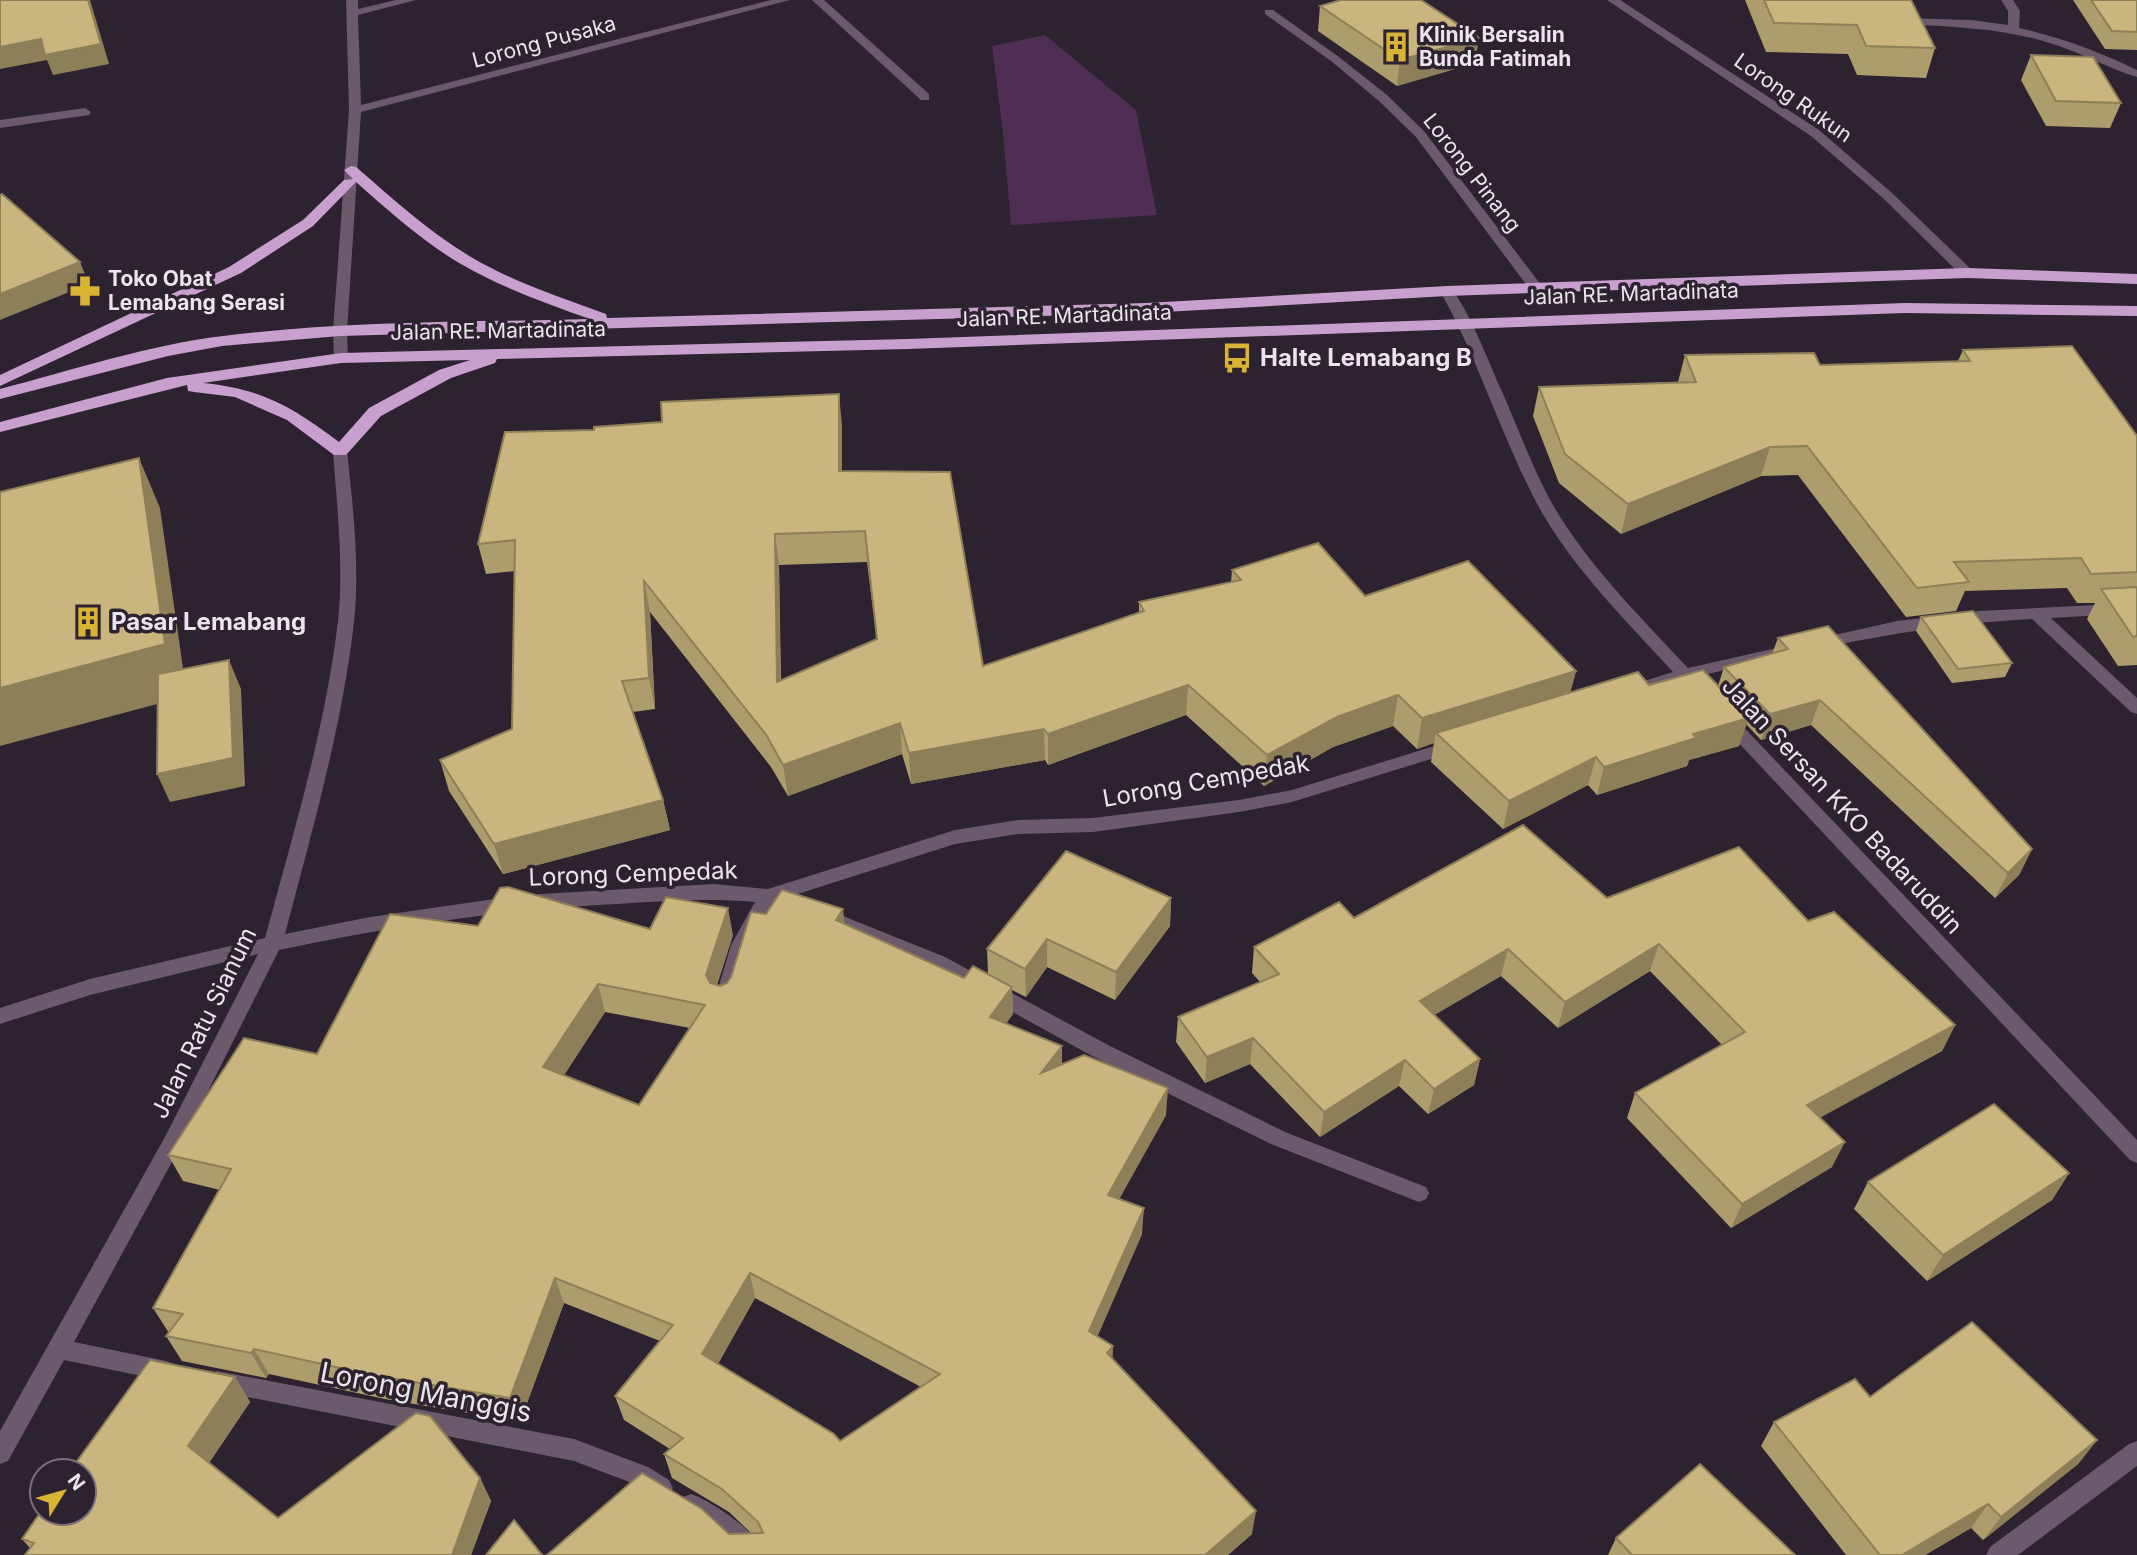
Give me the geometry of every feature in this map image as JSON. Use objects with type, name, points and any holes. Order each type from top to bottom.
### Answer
[{"type":"highway","points":[[0,381],[235,270],[308,223],[350,176],[483,270],[536,294],[611,321]]},
{"type":"highway","points":[[0,394],[181,348],[222,341],[340,331],[611,321],[1146,308],[1447,291],[1967,273],[2137,279]]},
{"type":"highway","name":"Jalan RE. Martadinata","points":[[0,427],[167,383],[341,358],[895,345],[1905,308],[2137,311]]},
{"type":"highway","points":[[167,383],[239,392],[293,415],[340,451],[375,412],[445,374],[504,354]]},
{"type":"street","points":[[341,358],[340,331],[355,110],[353,6],[410,0]]},
{"type":"street","name":"Lorong Pusaka","points":[[355,110],[784,0]]},
{"type":"street","points":[[818,0],[925,97]]},
{"type":"street","name":"Lorong Rukun","points":[[1613,0],[1815,133],[1888,196],[1967,273]]},
{"type":"street","points":[[2007,0],[2014,11],[2013,29]]},
{"type":"street","name":"Lorong Pinang","points":[[1269,12],[1335,59],[1383,98],[1420,134],[1536,288]]},
{"type":"street","points":[[1893,21],[1971,24],[2013,29],[2067,45],[2137,74]]},
{"type":"street","points":[[0,124],[85,112]]},
{"type":"street","name":"Jalan Sersan KKO Badaruddin","points":[[1447,291],[1465,323],[1541,497],[1573,548],[1602,585],[1701,692]]},
{"type":"street","name":"Jalan Ratu Sianum","points":[[0,1453],[173,1143],[273,944],[329,732],[346,619],[346,517],[340,451]]},
{"type":"street","points":[[1619,695],[1685,674],[1897,626],[1979,615],[2137,608]]},
{"type":"street","points":[[2037,614],[2137,708]]},
{"type":"street","name":"Jalan Sersan KKO Badaruddin","points":[[1717,710],[2137,1154]]},
{"type":"street","name":"Lorong Cempedak","points":[[0,1016],[90,987],[191,961],[370,925],[523,902],[714,891],[768,895],[955,837],[1018,827],[1093,825],[1182,816],[1292,796],[1476,739]]},
{"type":"street","points":[[724,1003],[740,945],[768,895],[864,930],[938,962],[1197,1100],[1278,1138],[1419,1193]]},
{"type":"street","name":"Lorong Manggis","points":[[60,1349],[574,1450],[640,1475],[719,1522],[754,1555]]},
{"type":"street","points":[[1998,1555],[2137,1452]]},
{"type":"shaded area","points":[[1045,35],[1136,110],[1157,215],[1011,225],[992,46]]},
{"type":"building","points":[[0,0],[88,0],[101,44],[45,55],[41,39],[0,47]]},
{"type":"building","points":[[1341,0],[1421,0],[1479,38],[1400,60],[1320,6]]},
{"type":"building","points":[[1764,0],[1911,0],[1935,48],[1866,46],[1857,25],[1774,23]]},
{"type":"building","points":[[2091,0],[2137,0],[2137,32],[2112,31]]},
{"type":"building","points":[[2031,55],[2093,57],[2121,103],[2056,101]]},
{"type":"building","points":[[2,194],[80,262],[0,294]]},
{"type":"building","points":[[2072,346],[2137,436],[2137,572],[2091,574],[2081,558],[1954,562],[1969,582],[1917,588],[1807,446],[1770,447],[1628,504],[1565,454],[1539,387],[1696,382],[1685,355],[1814,353],[1820,365],[1970,361],[1963,350]]},
{"type":"building","points":[[839,394],[839,471],[950,472],[983,666],[1144,611],[1139,602],[1241,580],[1232,570],[1318,543],[1365,596],[1468,561],[1576,671],[1422,718],[1398,695],[1337,717],[1267,755],[1188,685],[1048,734],[1044,729],[909,753],[900,723],[783,765],[767,736],[644,581],[649,678],[622,681],[663,800],[494,844],[440,760],[512,729],[515,540],[478,544],[505,432],[594,430],[594,427],[662,422],[661,402]],"holes":[[[865,531],[877,639],[777,682],[775,534]]]},
{"type":"building","name":"Pasar Lemabang","points":[[139,458],[165,644],[0,688],[0,492]]},
{"type":"building","points":[[2137,587],[2137,636],[2133,637],[2101,589]]},
{"type":"building","points":[[1973,611],[2012,663],[1958,669],[1921,617]]},
{"type":"building","points":[[1828,626],[2032,849],[2008,873],[1820,700],[1770,714],[1724,667],[1788,649],[1778,638]]},
{"type":"building","points":[[229,660],[233,758],[157,774],[158,674]]},
{"type":"building","points":[[1703,670],[1749,718],[1693,734],[1696,738],[1604,767],[1596,757],[1509,801],[1436,733],[1638,672],[1649,685]]},
{"type":"building","points":[[1523,825],[1607,898],[1739,847],[1808,921],[1834,912],[1955,1025],[1807,1105],[1845,1142],[1742,1204],[1635,1093],[1745,1032],[1659,944],[1565,1002],[1508,949],[1420,1001],[1480,1059],[1434,1089],[1405,1060],[1324,1112],[1253,1038],[1207,1057],[1178,1017],[1279,974],[1254,947],[1339,902],[1354,918]]},
{"type":"building","points":[[1066,851],[1171,898],[1116,972],[1047,939],[1025,969],[987,949]]},
{"type":"building","points":[[508,887],[650,929],[666,897],[728,908],[706,975],[710,983],[720,986],[727,983],[731,977],[751,912],[766,914],[782,890],[843,909],[836,920],[964,978],[973,966],[1012,987],[990,1017],[1062,1046],[1041,1073],[1084,1055],[1168,1088],[1108,1195],[1144,1208],[1089,1331],[1113,1346],[1107,1353],[1256,1511],[1205,1555],[547,1555],[642,1473],[702,1509],[729,1534],[763,1533],[758,1522],[722,1489],[664,1454],[683,1438],[615,1396],[673,1325],[555,1278],[510,1398],[372,1375],[254,1349],[251,1353],[166,1336],[183,1314],[153,1308],[231,1169],[168,1155],[244,1038],[317,1054],[390,914],[478,926],[500,888]],"holes":[[[598,984],[705,1005],[639,1105],[543,1067]],[[750,1273],[940,1374],[840,1441],[834,1434],[702,1354]]]},
{"type":"building","points":[[1994,1104],[2069,1173],[1943,1255],[1868,1182]]},
{"type":"building","points":[[1972,1322],[2097,1440],[2001,1517],[1988,1504],[1902,1555],[1880,1555],[1774,1422],[1855,1379],[1870,1397]]},
{"type":"building","points":[[150,1360],[235,1377],[188,1446],[278,1518],[416,1413],[430,1416],[480,1478],[452,1555],[25,1555],[34,1543],[22,1539],[30,1527],[98,1527],[98,1457],[80,1457]]},
{"type":"building","points":[[1700,1464],[1795,1555],[1632,1555],[1616,1538]]},
{"type":"building","points":[[514,1520],[542,1555],[486,1555]]},
{"type":"place","name":"Klinik Bersalin Bunda Fatimah","points":[[1396,47]]},
{"type":"place","name":"Toko Obat Lemabang Serasi","points":[[85,291]]},
{"type":"place","name":"Halte Lemabang B","points":[[1237,358]]},
{"type":"place","name":"Pasar Lemabang","points":[[88,622]]}]
